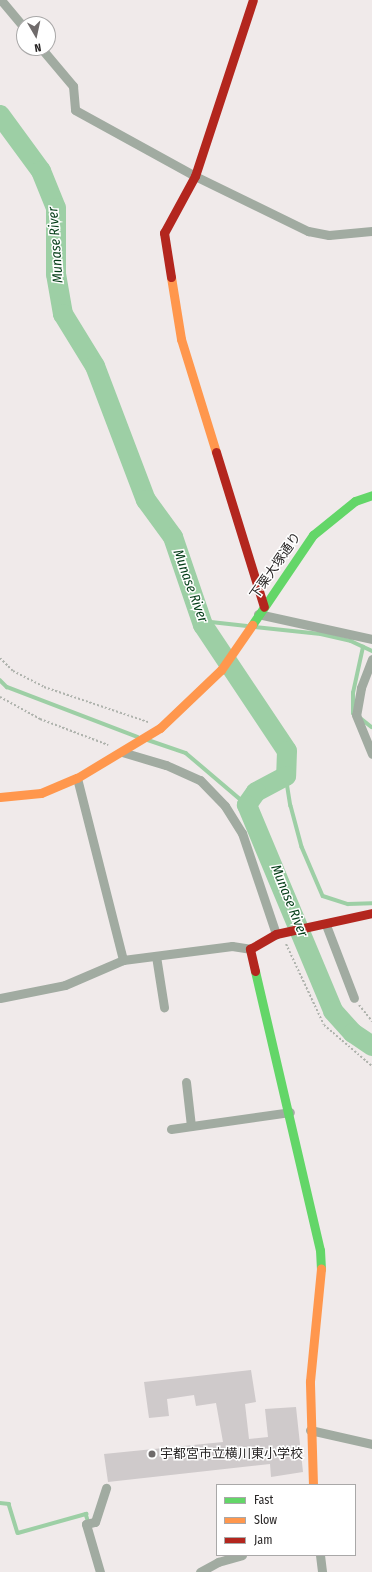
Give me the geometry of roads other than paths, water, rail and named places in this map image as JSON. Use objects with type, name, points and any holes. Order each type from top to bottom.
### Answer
[{"type":"street","points":[[1,0],[16,18]]},
{"type":"street","points":[[253,0],[195,176],[164,233],[181,339],[264,607]]},
{"type":"street","points":[[48,56],[74,86],[75,110],[195,176],[308,231],[329,235],[372,231]]},
{"type":"street","name":"下栗大塚通り","points":[[124,751],[162,726],[221,670],[313,535],[355,501],[372,495]]},
{"type":"street","points":[[258,614],[372,639]]},
{"type":"street","points":[[372,659],[361,688],[356,715],[372,754]]},
{"type":"street","points":[[0,796],[41,793],[77,778],[124,751],[166,765],[200,780],[225,806],[242,833],[281,934]]},
{"type":"street","points":[[77,778],[123,960]]},
{"type":"street","points":[[0,998],[65,985],[123,960],[232,946],[250,949],[281,934],[323,926],[372,913]]},
{"type":"street","points":[[323,926],[354,998]]},
{"type":"street","points":[[250,949],[290,1112],[320,1250],[321,1277],[310,1380],[310,1430],[313,1484]]},
{"type":"street","points":[[156,956],[164,1007]]},
{"type":"street","points":[[186,1082],[191,1126]]},
{"type":"street","points":[[171,1129],[290,1112]]},
{"type":"street","points":[[310,1430],[372,1444]]},
{"type":"street","points":[[100,1572],[86,1524],[94,1522],[106,1488]]},
{"type":"street","points":[[200,1572],[218,1562],[239,1556]]},
{"type":"street","points":[[320,1556],[322,1572]]},
{"type":"waterway","name":"Munase River","points":[[0,115],[41,171],[56,208],[56,274],[63,314],[95,366],[146,500],[173,537],[203,625],[287,751],[286,776],[256,792],[247,805],[333,1011],[353,1033],[372,1046]]},
{"type":"waterway","points":[[202,621],[247,626]]},
{"type":"waterway","points":[[255,627],[321,634],[351,641],[372,651]]},
{"type":"waterway","points":[[353,714],[353,693],[363,647]]},
{"type":"waterway","points":[[0,680],[7,687],[138,737]]},
{"type":"waterway","points":[[359,717],[372,727]]},
{"type":"waterway","points":[[148,740],[186,753],[247,805]]},
{"type":"waterway","points":[[286,776],[291,806],[302,847],[323,896],[348,904],[372,903]]},
{"type":"waterway","points":[[0,1503],[9,1504],[18,1533],[86,1514],[89,1523]]},
{"type":"place","name":"宇都宮市立横川東小学校","points":[[152,1454]]}]
